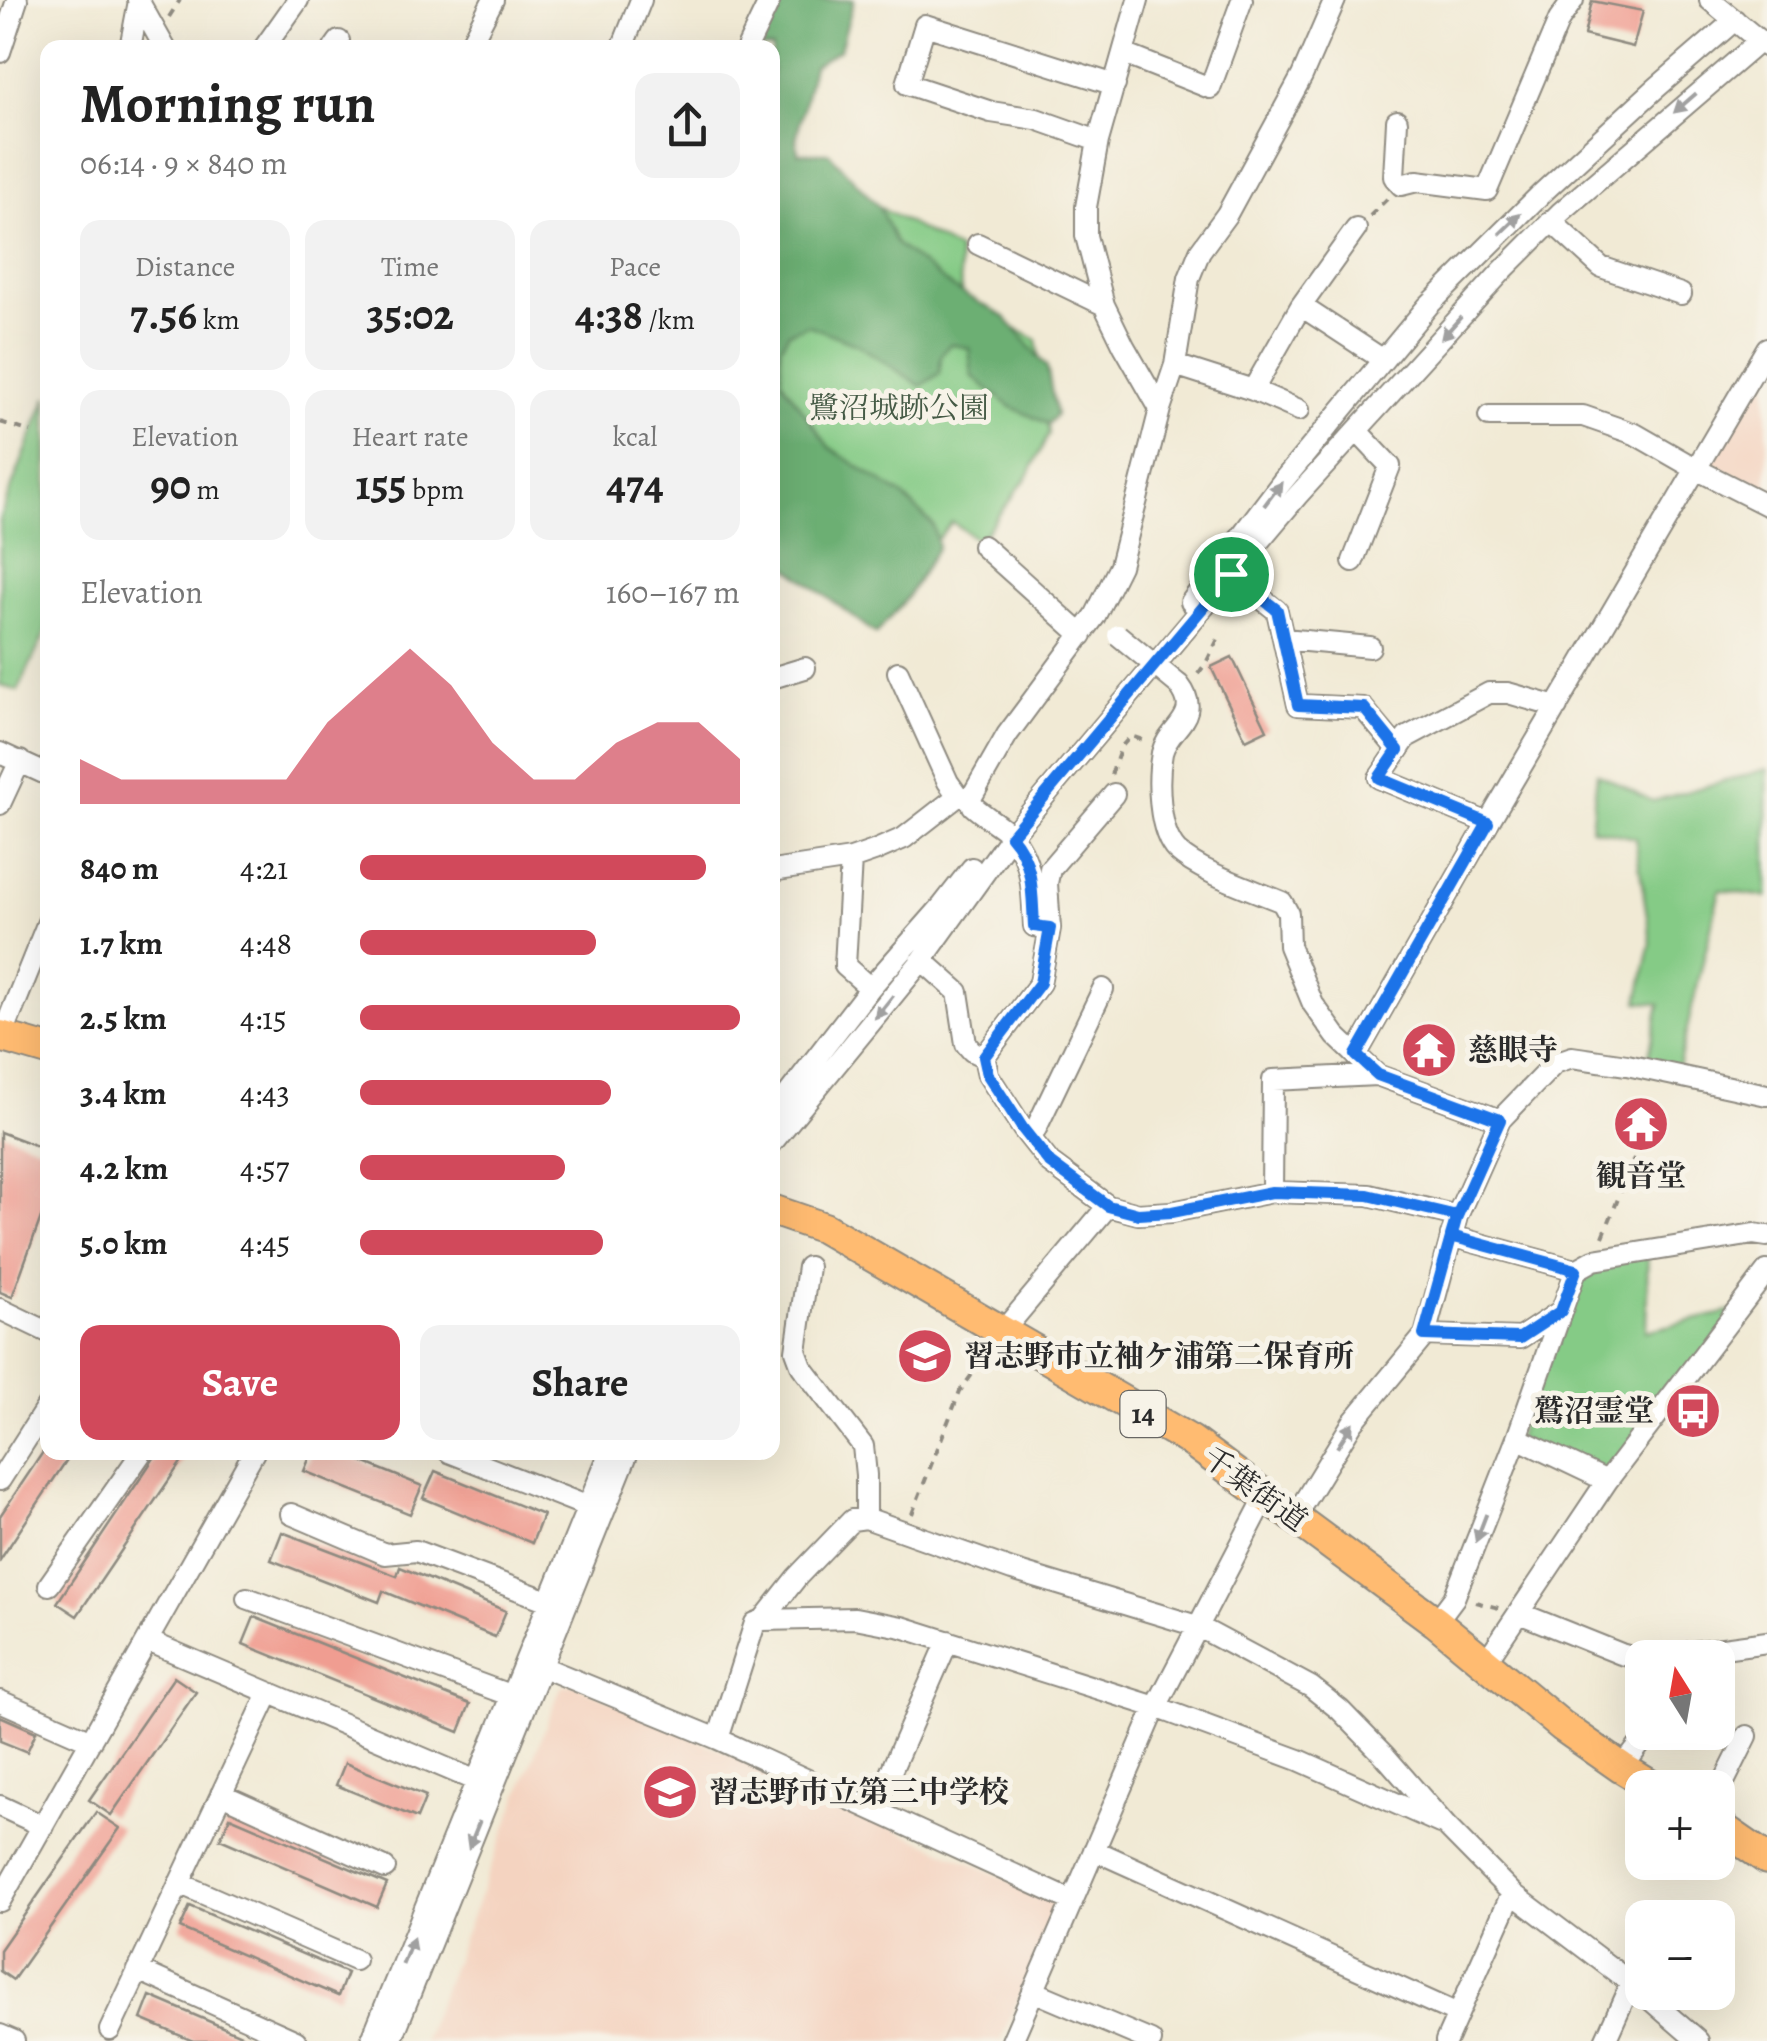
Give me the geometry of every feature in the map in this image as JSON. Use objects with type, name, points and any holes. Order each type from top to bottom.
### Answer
[{"type":"highway","points":[[1,1036],[40,1048]]},
{"type":"highway","name":"千葉街道","points":[[780,1213],[824,1228],[1190,1442],[1294,1518],[1445,1610],[1485,1663],[1562,1726],[1625,1770]]},
{"type":"highway","points":[[1735,1837],[1767,1860]]},
{"type":"street","points":[[0,52],[17,0]]},
{"type":"street","points":[[132,40],[139,0]]},
{"type":"street","points":[[139,0],[162,40]]},
{"type":"street","points":[[270,40],[298,0]]},
{"type":"street","points":[[472,40],[493,0]]},
{"type":"street","points":[[625,40],[641,0]]},
{"type":"street","points":[[752,40],[770,0]]},
{"type":"street","points":[[766,40],[784,0]]},
{"type":"street","points":[[1138,0],[1098,141],[1086,207],[1086,236],[1104,305],[1160,409]]},
{"type":"street","points":[[1124,54],[1210,88],[1242,0]]},
{"type":"street","points":[[780,870],[851,859],[904,838],[965,797],[1094,616],[1120,566],[1175,365],[1189,278],[1200,252],[1226,214],[1302,76],[1335,0]]},
{"type":"street","points":[[1398,121],[1394,178],[1401,186],[1417,181],[1487,190],[1559,20],[1574,0]]},
{"type":"street","points":[[780,1105],[870,988],[1297,496],[1502,270],[1551,221],[1763,44],[1710,0]]},
{"type":"street","points":[[780,1134],[922,960],[1007,832],[1382,359],[1505,228],[1736,20]]},
{"type":"street","points":[[1098,141],[1036,119],[991,112],[908,84],[925,24],[1115,85]]},
{"type":"street","points":[[1551,221],[1601,267],[1682,294]]},
{"type":"street","points":[[1253,390],[1301,306],[1356,230]]},
{"type":"street","points":[[978,244],[1104,305]]},
{"type":"street","points":[[1301,306],[1382,359]]},
{"type":"street","points":[[1356,1055],[1767,348]]},
{"type":"street","points":[[1175,365],[1253,390],[1299,410]]},
{"type":"street","points":[[1489,416],[1583,416],[1635,434],[1767,504]]},
{"type":"street","points":[[1353,561],[1390,466],[1357,431]]},
{"type":"street","points":[[983,546],[1082,634]]},
{"type":"street","points":[[1231,574],[1277,610],[1298,705],[1364,708],[1398,750]]},
{"type":"street","points":[[1094,616],[1186,684],[1184,722],[1165,746],[1160,776],[1166,834],[1174,847],[1192,862],[1282,902],[1288,914],[1288,946],[1313,1004],[1336,1036],[1378,1075],[1500,1120]]},
{"type":"street","points":[[1284,639],[1370,647]]},
{"type":"street","points":[[780,676],[805,668]]},
{"type":"street","points":[[898,672],[948,782],[1021,847],[1030,873],[1034,926],[1050,928]]},
{"type":"street","points":[[1488,823],[1379,778],[1407,737],[1489,693],[1508,693],[1556,707]]},
{"type":"street","points":[[0,804],[10,757],[40,772]]},
{"type":"street","points":[[1114,794],[1050,869],[1050,928],[1040,983],[984,1057],[988,1075],[1031,1139],[1061,1174],[1108,1206],[1138,1214],[1172,1212],[1272,1192],[1368,1195],[1454,1226],[1585,1265],[1754,1234],[1767,1236]]},
{"type":"street","points":[[851,859],[846,966],[870,988]]},
{"type":"street","points":[[1,1036],[40,941]]},
{"type":"street","points":[[922,960],[958,992],[966,1044],[984,1057]]},
{"type":"street","points":[[1031,1139],[1104,988]]},
{"type":"street","points":[[1294,1518],[1353,1422],[1424,1335],[1454,1226],[1500,1120],[1555,1063],[1572,1058],[1627,1064],[1767,1095]]},
{"type":"street","points":[[1272,1192],[1273,1080],[1378,1075]]},
{"type":"street","points":[[1004,1331],[1108,1206]]},
{"type":"street","points":[[1445,1610],[1516,1438],[1561,1311],[1585,1265]]},
{"type":"street","points":[[808,1267],[796,1351],[802,1367],[862,1446],[866,1518]]},
{"type":"street","points":[[1485,1663],[1608,1481],[1767,1271]]},
{"type":"street","points":[[0,1309],[40,1328]]},
{"type":"street","points":[[1424,1335],[1520,1338],[1561,1311]]},
{"type":"street","points":[[0,1480],[40,1418]]},
{"type":"street","points":[[1516,1438],[1608,1481]]},
{"type":"street","points":[[49,1585],[136,1460]]},
{"type":"street","points":[[0,1902],[250,1460]]},
{"type":"street","points":[[469,1460],[598,1511]]},
{"type":"street","points":[[371,2041],[485,1784],[598,1511],[608,1460]]},
{"type":"street","points":[[391,2041],[485,1784],[512,1696],[534,1664],[550,1602],[624,1460]]},
{"type":"street","points":[[1012,2041],[1156,1706],[1266,1496]]},
{"type":"street","points":[[292,1514],[385,1554],[416,1551],[550,1602]]},
{"type":"street","points":[[763,1620],[797,1576],[852,1520],[866,1518],[1012,1570],[1197,1626],[1311,1687],[1340,1710],[1512,1893],[1625,1978]]},
{"type":"street","points":[[247,1598],[512,1696]]},
{"type":"street","points":[[1519,1612],[1625,1655]]},
{"type":"street","points":[[718,1738],[755,1623],[855,1618],[902,1627],[1156,1706],[1300,1760],[1446,1826]]},
{"type":"street","points":[[148,1641],[485,1784]]},
{"type":"street","points":[[874,1810],[948,1641]]},
{"type":"street","points":[[1735,1646],[1767,1642]]},
{"type":"street","points":[[534,1664],[718,1738],[1072,1901]]},
{"type":"street","points":[[110,2030],[269,1692]]},
{"type":"street","points":[[0,1701],[91,1741]]},
{"type":"street","points":[[1730,1770],[1747,1736]]},
{"type":"street","points":[[1622,1768],[1635,1750]]},
{"type":"street","points":[[221,1794],[385,1868]]},
{"type":"street","points":[[0,1806],[43,1826]]},
{"type":"street","points":[[1094,1850],[1458,2014]]},
{"type":"street","points":[[180,1883],[355,1960]]},
{"type":"street","points":[[1446,2041],[1512,1893]]},
{"type":"street","points":[[138,1970],[296,2041]]},
{"type":"street","points":[[1033,1991],[1151,2041]]},
{"type":"street","points":[[1606,2041],[1625,1996]]},
{"type":"street","points":[[1663,2010],[1698,2041]]},
{"type":"street","points":[[0,2035],[14,2041]]},
{"type":"path","points":[[1356,230],[1401,186]]},
{"type":"path","points":[[0,422],[31,432]]},
{"type":"path","points":[[1186,684],[1206,664],[1218,639],[1212,635]]},
{"type":"path","points":[[1114,794],[1108,784],[1120,747],[1130,736],[1165,746]]},
{"type":"path","points":[[1585,1265],[1634,1158]]},
{"type":"path","points":[[905,1533],[960,1391],[1004,1331]]},
{"type":"path","points":[[1445,1610],[1519,1612]]},
{"type":"shaded area","points":[[1767,366],[1767,490],[1707,461]]},
{"type":"shaded area","name":"習志野市立第三中学校","points":[[574,1684],[1061,1904],[1000,2041],[423,2041],[561,1687]]},
{"type":"green space","points":[[775,0],[854,0],[840,49],[813,66],[796,139],[798,153],[829,153],[879,207],[896,244],[953,288],[1005,317],[1047,367],[1056,415],[1048,424],[1011,407],[972,376],[969,348],[950,344],[941,355],[940,373],[921,386],[857,344],[808,325],[789,332],[780,348],[780,40],[760,40]]},
{"type":"green space","name":"鷺沼城跡公園","points":[[826,171],[886,211],[958,250],[962,301],[1037,340],[1049,434],[1028,476],[979,541],[952,522],[883,604],[786,480],[780,395],[780,266]]},
{"type":"green space","points":[[780,348],[782,381],[829,447],[903,496],[933,525],[938,547],[905,600],[876,634],[780,561]]},
{"type":"green space","points":[[40,415],[40,644],[18,691],[0,685],[0,517]]},
{"type":"green space","points":[[1767,769],[1767,897],[1720,890],[1678,1067],[1648,1059],[1660,1004],[1638,1002],[1651,942],[1635,838],[1591,828],[1597,773],[1653,801]]},
{"type":"green space","points":[[1648,1252],[1646,1331],[1738,1310],[1607,1481],[1517,1438],[1576,1270]]},
{"type":"building","points":[[1592,1],[1643,11],[1633,47],[1584,35]]},
{"type":"building","points":[[1232,657],[1267,730],[1246,740],[1211,667]]},
{"type":"building","points":[[1631,1102],[1662,1111],[1650,1146],[1621,1137]]},
{"type":"building","points":[[0,1132],[40,1147],[40,1220],[12,1297],[0,1292]]},
{"type":"building","points":[[40,1456],[40,1460],[67,1460],[0,1560],[0,1516]]},
{"type":"building","points":[[153,1460],[183,1460],[77,1616],[57,1603]]},
{"type":"building","points":[[309,1460],[359,1460],[422,1486],[410,1514],[304,1471]]},
{"type":"building","points":[[435,1471],[543,1515],[532,1543],[423,1498]]},
{"type":"building","points":[[282,1532],[397,1576],[400,1567],[506,1611],[495,1637],[383,1591],[379,1602],[271,1560]]},
{"type":"building","points":[[254,1617],[470,1704],[459,1732],[243,1644]]},
{"type":"building","points":[[174,1677],[196,1692],[111,1815],[89,1800]]},
{"type":"building","points":[[0,1716],[36,1732],[27,1752],[0,1741]]},
{"type":"building","points":[[345,1763],[426,1796],[417,1818],[336,1785]]},
{"type":"building","points":[[96,1812],[120,1828],[13,1980],[0,1971],[0,1950]]},
{"type":"building","points":[[230,1817],[387,1884],[377,1907],[220,1839]]},
{"type":"building","points":[[190,1906],[347,1973],[338,1996],[180,1928]]},
{"type":"building","points":[[150,1996],[255,2041],[193,2041],[141,2019]]},
{"type":"place","name":"慈眼寺","points":[[1429,1050]]},
{"type":"place","name":"観音堂","points":[[1641,1124]]},
{"type":"place","name":"習志野市立袖ケ浦第二保育所","points":[[925,1356]]},
{"type":"place","name":"鷲沼霊堂","points":[[1693,1411]]},
{"type":"place","name":"習志野市立第三中学校","points":[[670,1792]]},
{"type":"route","points":[[1231,574],[1011,836],[1021,847],[1030,873],[1034,926],[1050,928],[1040,983],[990,1046],[984,1057],[988,1075],[1050,1163],[1108,1206],[1138,1214],[1172,1212],[1272,1192],[1368,1195],[1457,1216],[1451,1236],[1576,1270],[1561,1311],[1520,1338],[1424,1335],[1451,1236],[1457,1216],[1500,1120],[1378,1075],[1356,1055],[1488,823],[1379,778],[1398,750],[1364,708],[1298,705],[1277,610],[1231,574]]}]
